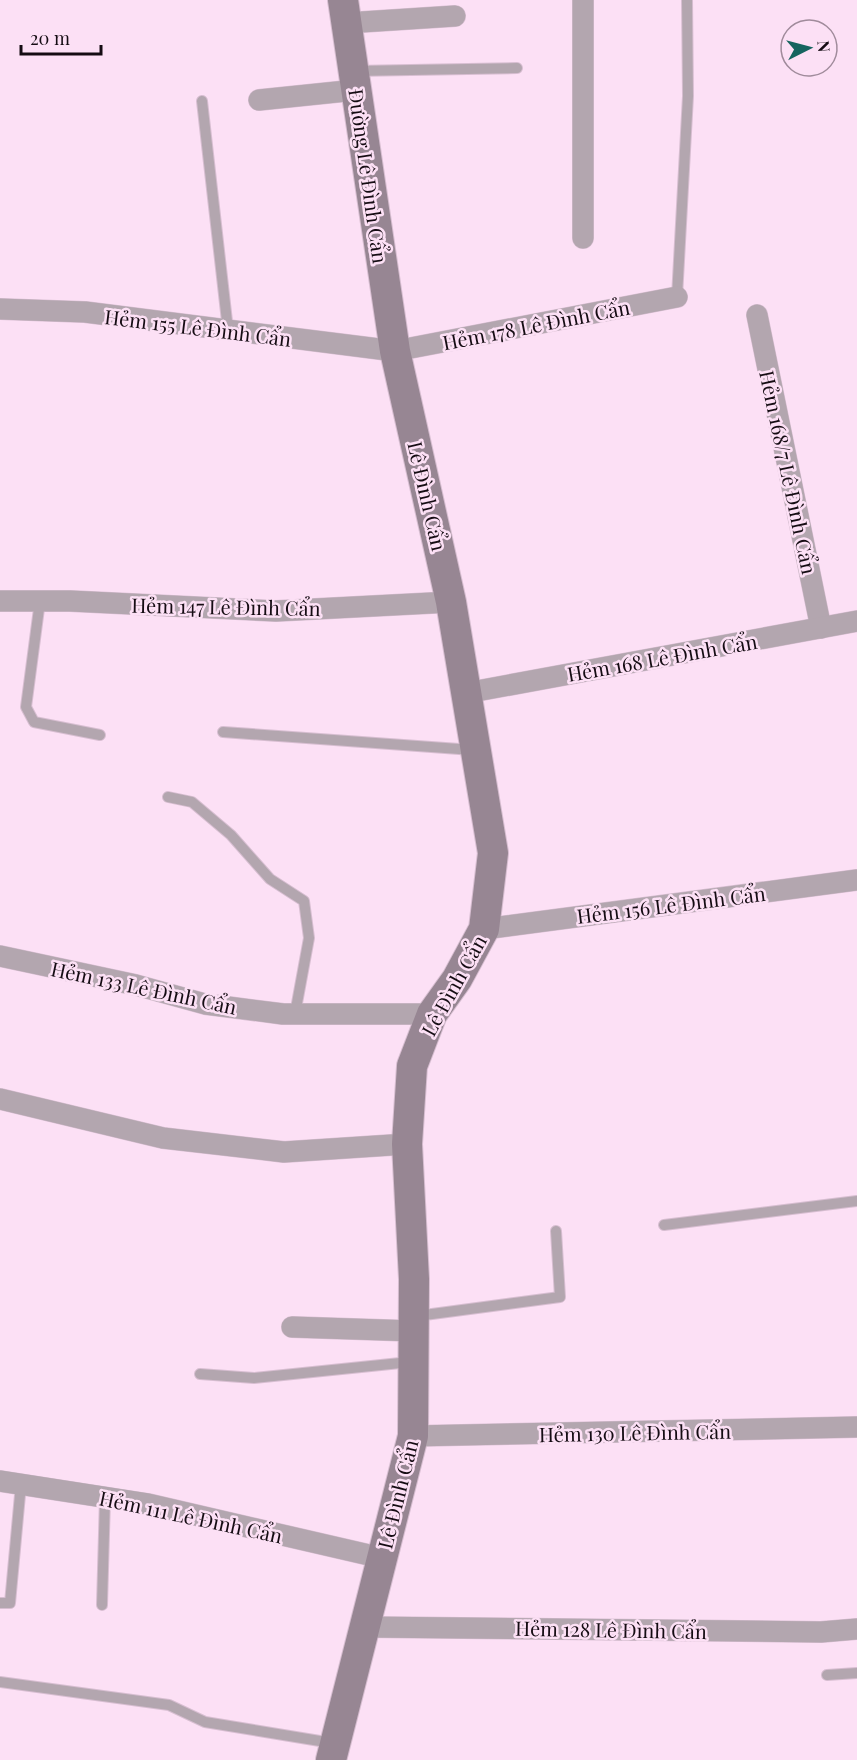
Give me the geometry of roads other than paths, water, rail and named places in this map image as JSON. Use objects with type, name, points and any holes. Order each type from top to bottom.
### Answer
[{"type":"street","points":[[583,0],[583,238]]},
{"type":"street","points":[[345,12],[455,16]]},
{"type":"street","name":"Đường Lê Đình Cẩn","points":[[345,12],[395,351]]},
{"type":"street","points":[[259,100],[355,80]]},
{"type":"street","name":"Hẻm 178 Lê Đình Cẩn","points":[[395,351],[677,297]]},
{"type":"street","name":"Hẻm 155 Lê Đình Cẩn","points":[[0,309],[85,312],[395,351]]},
{"type":"street","name":"Hẻm 168/7 Lê Đình Cẩn","points":[[757,315],[821,628]]},
{"type":"street","name":"Lê Đình Cẩn","points":[[333,1752],[413,1436],[414,1323],[407,1144],[412,1066],[432,1014],[457,978],[484,929],[493,854],[451,602],[395,351]]},
{"type":"street","name":"Hẻm 147 Lê Đình Cẩn","points":[[0,601],[276,611],[451,602]]},
{"type":"street","name":"Hẻm 168 Lê Đình Cẩn","points":[[466,693],[857,621]]},
{"type":"street","name":"Hẻm 156 Lê Đình Cẩn","points":[[484,929],[857,880]]},
{"type":"street","name":"Hẻm 133 Lê Đình Cẩn","points":[[0,956],[136,985],[205,1004],[295,1014],[432,1014]]},
{"type":"street","points":[[0,1099],[163,1138],[273,1150],[407,1144]]},
{"type":"street","points":[[292,1327],[414,1323]]},
{"type":"street","name":"Hẻm 130 Lê Đình Cẩn","points":[[413,1436],[857,1427]]},
{"type":"street","name":"Hẻm 111 Lê Đình Cẩn","points":[[10,1483],[148,1504],[381,1558]]},
{"type":"street","name":"Hẻm 128 Lê Đình Cẩn","points":[[366,1627],[821,1632],[857,1629]]},
{"type":"lane","points":[[677,297],[688,96],[687,0]]},
{"type":"lane","points":[[355,80],[517,68]]},
{"type":"lane","points":[[202,101],[228,330]]},
{"type":"lane","points":[[40,601],[26,706],[34,722],[100,735]]},
{"type":"lane","points":[[223,732],[476,750]]},
{"type":"lane","points":[[168,798],[192,802],[231,835],[270,879],[304,901],[309,938],[295,1014]]},
{"type":"lane","points":[[664,1225],[857,1201]]},
{"type":"lane","points":[[414,1323],[560,1297],[556,1231]]},
{"type":"lane","points":[[200,1374],[254,1378],[414,1362]]},
{"type":"lane","points":[[5,1603],[10,1483]]},
{"type":"lane","points":[[102,1605],[105,1498]]},
{"type":"lane","points":[[827,1675],[857,1673]]},
{"type":"lane","points":[[0,1682],[170,1705],[205,1722],[333,1752]]}]
